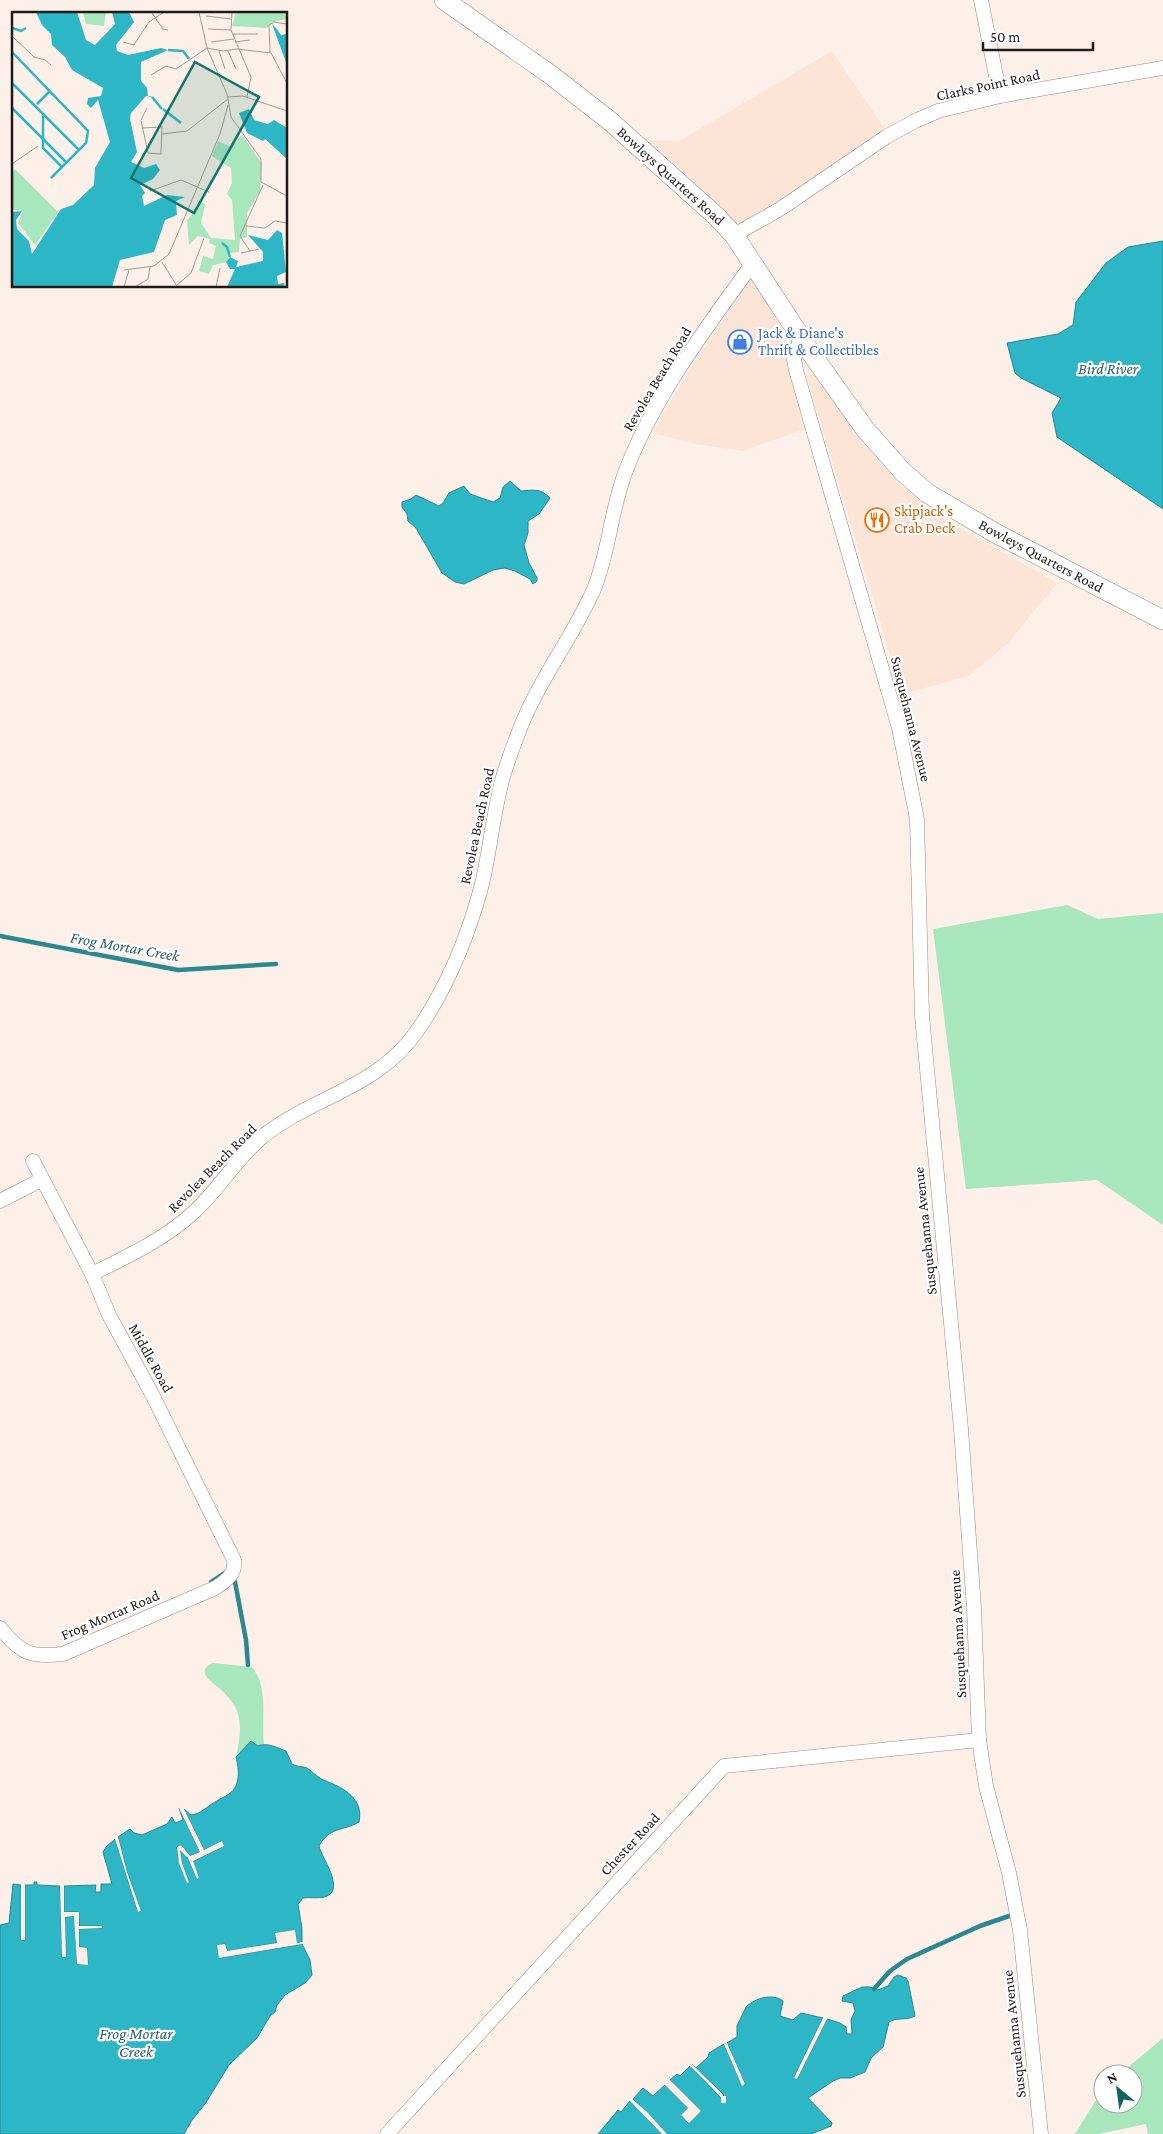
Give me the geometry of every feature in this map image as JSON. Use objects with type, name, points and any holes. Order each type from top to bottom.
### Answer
[{"type":"street","name":"Bowleys Quarters Road","points":[[444,0],[551,75],[610,121],[697,197],[734,235],[865,429],[903,472],[927,493],[997,534],[1163,620]]},
{"type":"street","points":[[981,0],[1000,96]]},
{"type":"street","name":"Clarks Point Road","points":[[734,235],[780,209],[886,137],[938,111],[1000,96],[1163,68]]},
{"type":"street","name":"Revolea Beach Road","points":[[92,1274],[129,1256],[178,1226],[201,1205],[243,1155],[263,1137],[289,1119],[374,1075],[406,1047],[418,1030],[436,1002],[457,961],[481,887],[508,763],[532,701],[571,634],[595,585],[623,476],[645,425],[667,389],[753,263]]},
{"type":"street","name":"Susquehanna Avenue","points":[[801,336],[794,359],[796,370],[899,728],[916,819],[922,1016],[961,1429],[974,1608],[979,1740],[986,1786],[1009,1873],[1020,1930],[1040,2134]]},
{"type":"street","name":"Middle Road","points":[[33,1161],[41,1180],[92,1274],[112,1322],[153,1396],[234,1560],[233,1572]]},
{"type":"street","points":[[0,1201],[41,1180]]},
{"type":"street","name":"Frog Mortar Road","points":[[0,1628],[12,1642],[29,1654],[41,1656],[63,1654],[215,1588],[233,1572]]},
{"type":"street","name":"Chester Road","points":[[387,2134],[724,1766],[979,1740]]},
{"type":"shaded area","points":[[832,51],[885,129],[805,185],[736,226],[709,195],[649,141],[679,141]]},
{"type":"shaded area","points":[[752,276],[777,322],[805,429],[743,451],[696,444],[652,433],[687,374]]},
{"type":"shaded area","points":[[813,373],[864,444],[902,487],[942,518],[1057,583],[1009,642],[969,676],[902,694],[807,377]]},
{"type":"green space","points":[[1067,905],[1098,919],[1163,913],[1163,1225],[1097,1180],[966,1189],[933,929]]},
{"type":"green space","points":[[213,1663],[252,1667],[261,1684],[264,1744],[258,1746],[251,1741],[236,1757],[240,1736],[239,1719],[232,1701],[205,1674],[207,1666]]},
{"type":"green space","points":[[1163,2038],[1163,2134],[1148,2134],[1146,2124],[1098,2134],[1075,2134],[1093,2105],[1093,2114],[1143,2114],[1143,2064],[1132,2064]]},
{"type":"water","name":"Bird River","points":[[1163,241],[1163,509],[1057,437],[1052,413],[1061,398],[1021,378],[1015,373],[1007,343],[1058,334],[1073,325],[1076,302],[1106,263],[1128,247]]},
{"type":"water","points":[[510,481],[521,491],[540,491],[550,498],[539,514],[528,521],[528,533],[524,545],[537,581],[533,584],[530,579],[505,568],[493,570],[464,584],[455,582],[442,573],[416,528],[408,521],[407,514],[402,507],[402,502],[416,495],[439,506],[449,493],[464,486],[470,494],[493,502],[500,498],[503,487]]},
{"type":"water","name":"Frog Mortar Creek","points":[[251,1741],[258,1746],[269,1745],[286,1751],[292,1764],[295,1766],[307,1768],[321,1779],[346,1791],[356,1801],[360,1814],[359,1822],[332,1832],[319,1846],[331,1872],[334,1886],[332,1892],[327,1896],[303,1898],[298,1904],[302,1942],[297,1943],[295,1931],[275,1933],[277,1943],[227,1951],[225,1944],[217,1945],[220,1958],[302,1944],[310,1960],[312,1975],[305,1983],[285,1995],[257,2038],[229,2065],[184,2134],[0,2134],[0,1925],[9,1923],[13,1884],[21,1885],[21,1940],[25,1940],[25,1885],[34,1885],[34,1882],[37,1882],[37,1885],[60,1886],[62,1957],[66,1957],[65,1917],[75,1916],[77,1964],[88,1964],[87,1948],[79,1948],[79,1929],[102,1928],[102,1926],[79,1926],[79,1912],[64,1912],[64,1886],[96,1885],[95,1892],[101,1892],[101,1884],[112,1884],[103,1852],[115,1839],[138,1912],[141,1911],[127,1872],[118,1837],[130,1829],[134,1833],[142,1835],[167,1824],[172,1817],[175,1823],[183,1820],[179,1808],[200,1852],[190,1856],[181,1845],[177,1847],[178,1857],[189,1882],[182,1863],[180,1849],[188,1858],[197,1879],[199,1878],[192,1862],[224,1846],[222,1841],[204,1850],[184,1809],[191,1815],[198,1813],[233,1791],[238,1777],[236,1757]]},
{"type":"water","points":[[898,1975],[906,1978],[908,1981],[915,2016],[889,2022],[883,2047],[871,2058],[865,2072],[850,2078],[840,2078],[833,2081],[808,2098],[832,2123],[831,2126],[811,2134],[667,2134],[633,2099],[643,2088],[653,2096],[665,2085],[688,2108],[681,2115],[688,2123],[701,2111],[670,2080],[677,2074],[680,2076],[690,2066],[726,2103],[723,2094],[696,2068],[708,2057],[709,2053],[724,2044],[742,2085],[745,2084],[727,2043],[737,2037],[737,2026],[746,2007],[759,1999],[774,1997],[783,2001],[780,2016],[793,2020],[801,2013],[823,2018],[794,2077],[797,2079],[827,2019],[840,2023],[846,2027],[847,2034],[852,2034],[851,2020],[855,2011],[853,2003],[842,2001],[843,1996],[862,1987],[878,1990],[888,1986],[894,1977]]},
{"type":"water","points":[[630,2101],[662,2134],[598,2134],[618,2110],[621,2112]]},
{"type":"pier","points":[[179,1808],[184,1809],[204,1850],[222,1841],[224,1846],[193,1861],[199,1878],[197,1879],[188,1858],[180,1850],[182,1863],[189,1882],[187,1883],[179,1863],[177,1847],[181,1845],[190,1856],[200,1852]]},
{"type":"pier","points":[[118,1837],[127,1872],[141,1911],[138,1912],[115,1839]]},
{"type":"pier","points":[[21,1885],[25,1885],[25,1940],[21,1940]]},
{"type":"pier","points":[[60,1886],[64,1886],[64,1912],[79,1912],[79,1926],[102,1926],[102,1928],[79,1929],[79,1947],[87,1948],[88,1965],[77,1964],[74,1916],[65,1917],[66,1957],[62,1957]]},
{"type":"pier","points":[[295,1930],[297,1943],[302,1942],[302,1944],[219,1958],[217,1945],[225,1944],[227,1951],[277,1943],[275,1933]],"holes":[[[293,1933],[294,1943],[278,1946],[278,1936]]]},
{"type":"pier","points":[[824,2016],[828,2017],[797,2079],[794,2078]]},
{"type":"pier","points":[[727,2043],[745,2084],[742,2086],[724,2044]]},
{"type":"pier","points":[[692,2064],[723,2096],[726,2096],[726,2103],[721,2103],[721,2096],[690,2066]]},
{"type":"pier","points":[[670,2080],[701,2111],[689,2123],[681,2115],[688,2108],[665,2085],[667,2083],[690,2106],[690,2109],[684,2115],[689,2120],[697,2111],[668,2081]]},
{"type":"pier","points":[[632,2099],[667,2134],[662,2134],[630,2101]]},
{"type":"waterway","name":"Frog Mortar Creek","points":[[0,936],[178,970],[276,964]]},
{"type":"waterway","points":[[211,1582],[226,1572]]},
{"type":"waterway","points":[[235,1582],[246,1640],[248,1665]]},
{"type":"waterway","name":"Frog Mortar Creek","points":[[874,1989],[890,1971],[907,1959],[980,1926],[1009,1916]]},
{"type":"place","name":"Jack & Diane's Thrift & Collectibles","points":[[740,342]]},
{"type":"place","name":"Skipjack's Crab Deck","points":[[877,520]]}]
